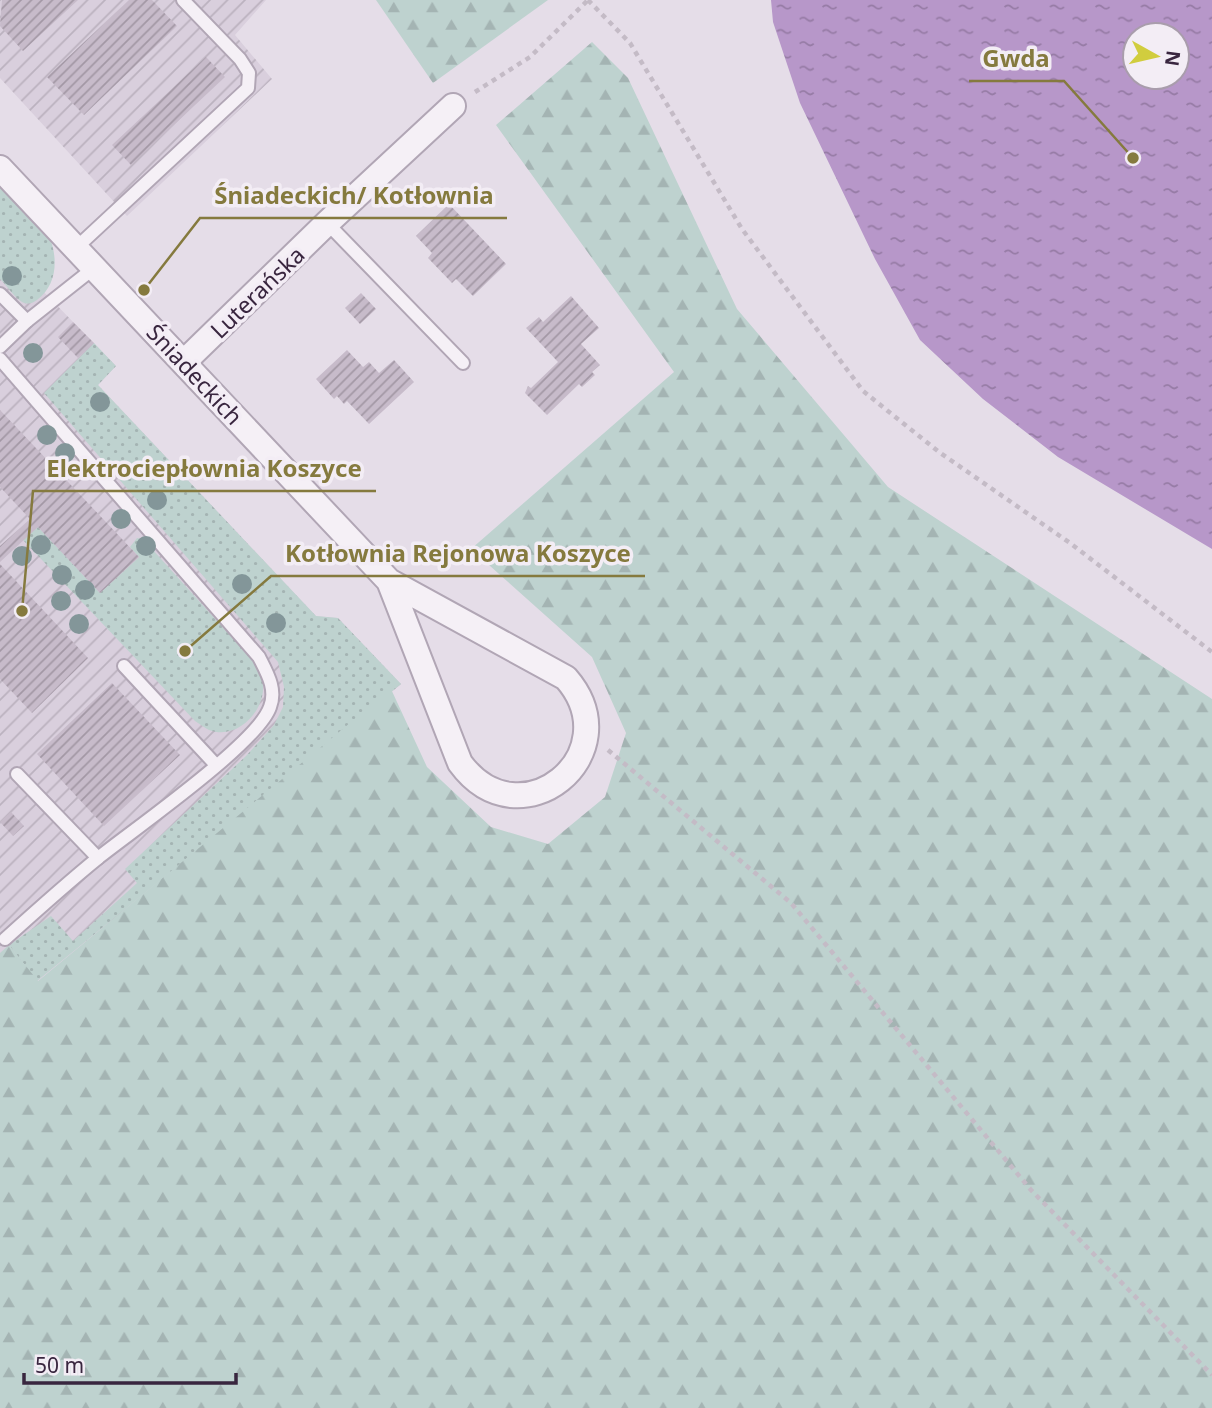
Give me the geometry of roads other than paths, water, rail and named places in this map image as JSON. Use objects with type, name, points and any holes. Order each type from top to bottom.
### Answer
[{"type":"street","name":"Luterańska","points":[[184,362],[327,223],[453,106]]},
{"type":"street","name":"Śniadeckich","points":[[0,168],[389,580]]},
{"type":"street","points":[[389,580],[559,673],[572,685],[581,701],[586,732],[583,748],[566,776],[544,791],[522,796],[486,788],[475,780],[460,763],[389,580]]},
{"type":"lane","points":[[76,248],[248,88],[249,73],[240,59],[183,0]]},
{"type":"lane","points":[[327,223],[463,363]]},
{"type":"lane","points":[[0,347],[27,321],[94,268]]},
{"type":"lane","points":[[0,294],[27,321]]},
{"type":"lane","points":[[0,359],[259,657],[272,681],[271,706],[261,724],[216,765],[98,858],[5,939]]},
{"type":"lane","points":[[124,666],[216,765]]},
{"type":"lane","points":[[17,774],[98,858]]},
{"type":"water","points":[[771,0],[1212,0],[1212,549],[1058,457],[983,399],[920,340],[875,259],[800,103],[773,22]]},
{"type":"place","name":"Gwda","points":[[1133,158]]},
{"type":"place","name":"Śniadeckich/ Kotłownia","points":[[144,290]]},
{"type":"place","name":"Elektrociepłownia Koszyce","points":[[22,611]]},
{"type":"place","name":"Kotłownia Rejonowa Koszyce","points":[[185,651]]}]
